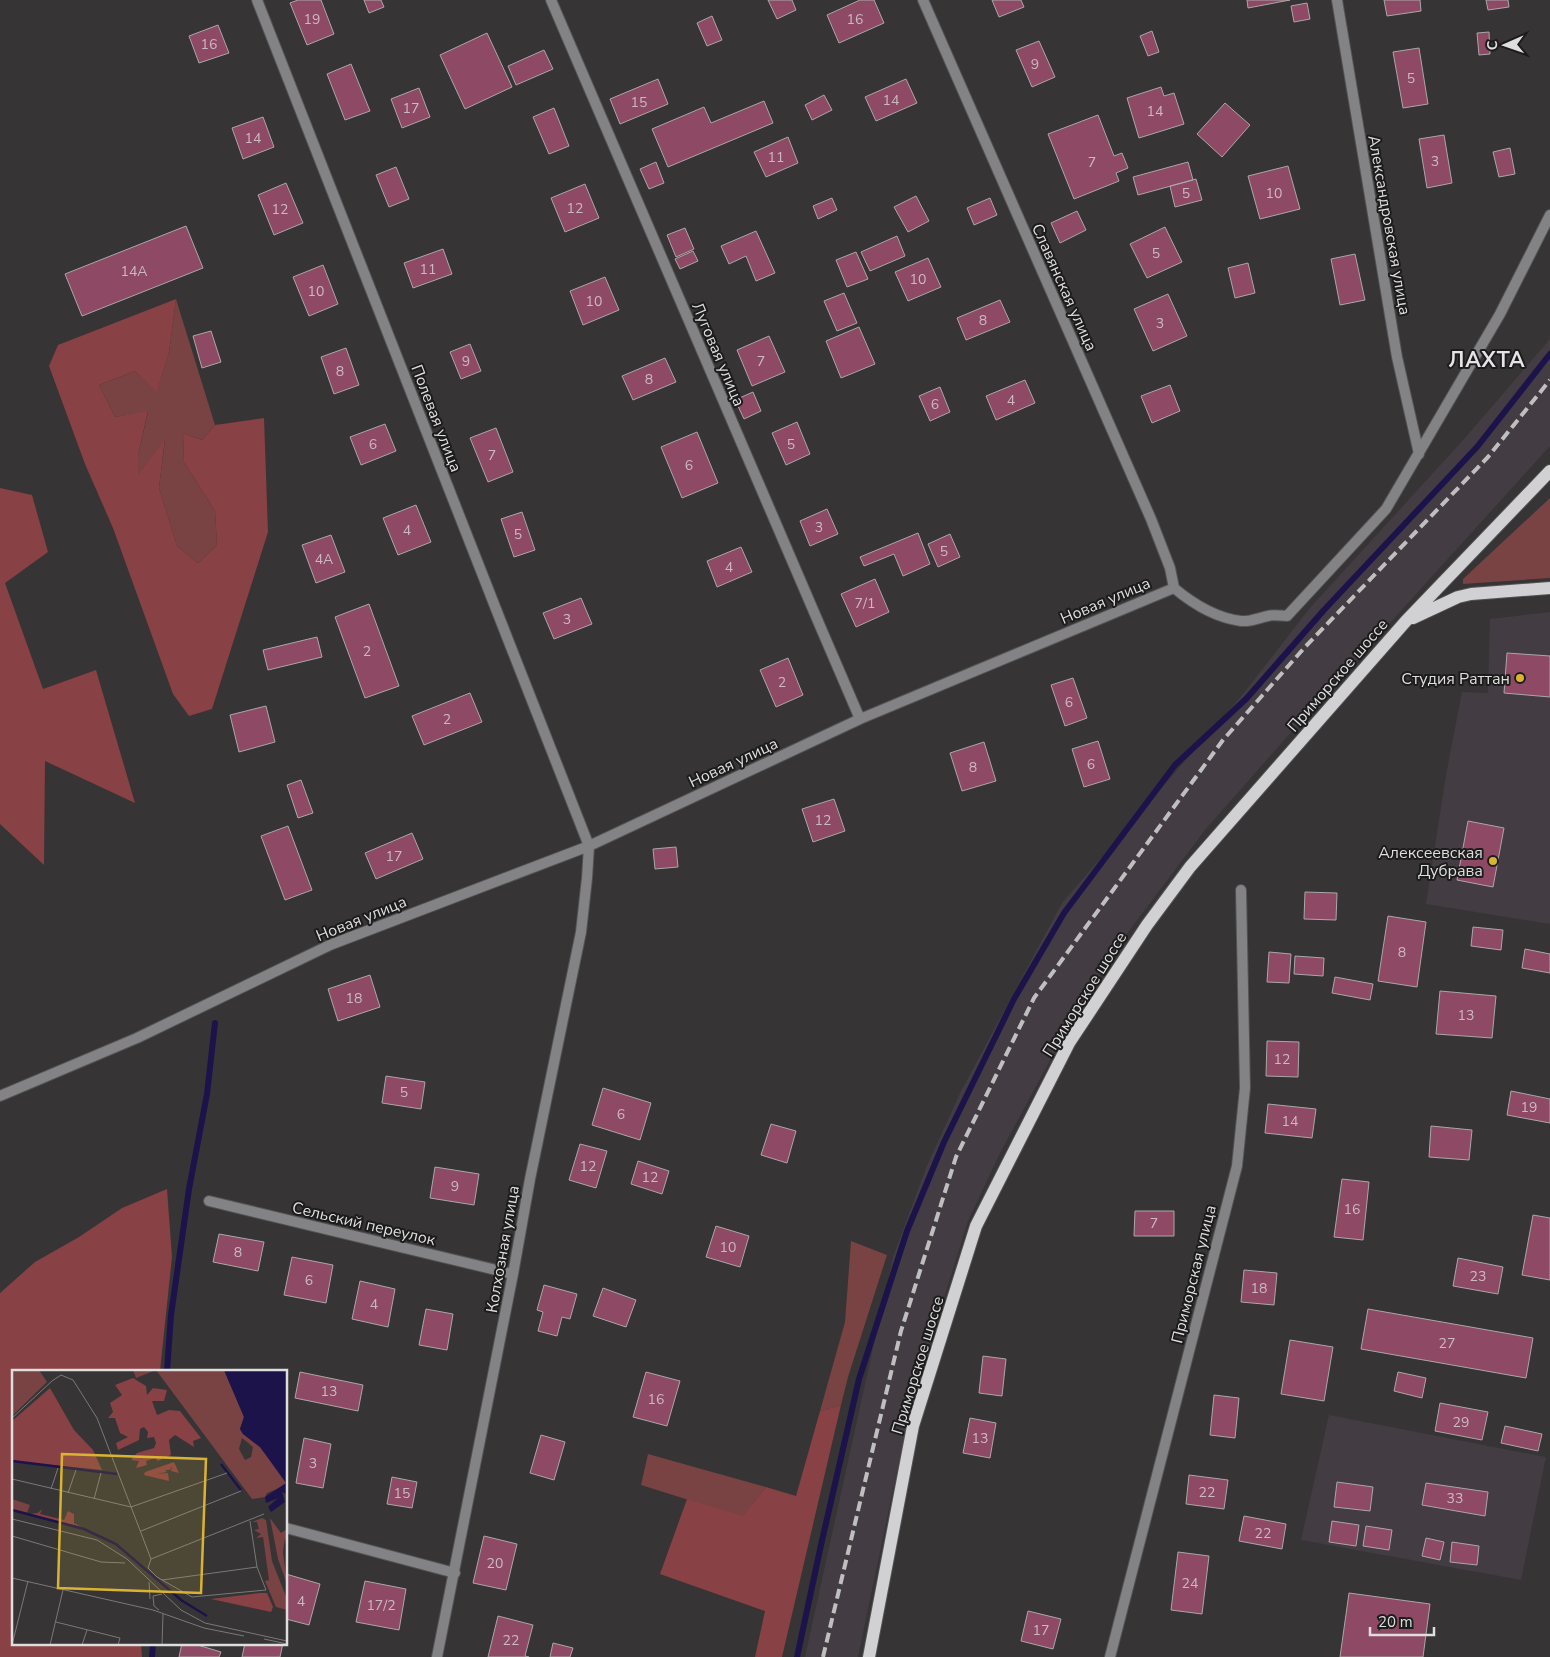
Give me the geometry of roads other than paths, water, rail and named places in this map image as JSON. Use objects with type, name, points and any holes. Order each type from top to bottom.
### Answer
[{"type":"main road","name":"Приморское шоссе","points":[[869,1657],[913,1426],[976,1226],[1069,1043],[1147,925],[1190,867],[1406,621],[1550,470]]},
{"type":"main road","points":[[1406,621],[1458,597],[1471,594],[1550,588]]},
{"type":"street","name":"Полевая улица","points":[[257,0],[588,846]]},
{"type":"street","name":"Луговая улица","points":[[551,0],[860,719]]},
{"type":"street","name":"Славянская улица","points":[[923,0],[1151,519],[1170,568],[1174,588]]},
{"type":"street","name":"Александровская улица","points":[[1337,0],[1397,357],[1419,454]]},
{"type":"street","name":"Новая улица","points":[[0,1096],[137,1038],[330,945],[588,846],[860,719],[1174,588],[1191,602],[1224,617],[1241,621],[1257,620],[1269,615],[1287,616],[1386,510],[1500,314],[1550,215]]},
{"type":"street","name":"Колхозная улица","points":[[437,1657],[455,1573],[532,1169],[581,932],[587,878],[588,846]]},
{"type":"street","name":"Приморская улица","points":[[1110,1657],[1237,1166],[1245,1088],[1241,890]]},
{"type":"street","name":"Сельский переулок","points":[[209,1201],[513,1274]]},
{"type":"street","points":[[288,1529],[455,1573]]},
{"type":"waterway","points":[[797,1657],[859,1379],[907,1231],[944,1142],[1014,999],[1064,913],[1175,765],[1246,699],[1324,610],[1477,447],[1550,354]]},
{"type":"waterway","points":[[167,1370],[171,1315],[189,1189],[207,1094],[215,1023]]},
{"type":"waterway","points":[[152,1657],[153,1644]]},
{"type":"railway","points":[[823,1657],[901,1331],[956,1157],[1034,998],[1223,740],[1305,647],[1488,457],[1550,380]]},
{"type":"place","name":"Студия Раттан","points":[[1520,678]]},
{"type":"place","name":"Алексеевская Дубрава","points":[[1493,861]]},
{"type":"district","name":"ЛАХТА","points":[[1487,360]]}]
